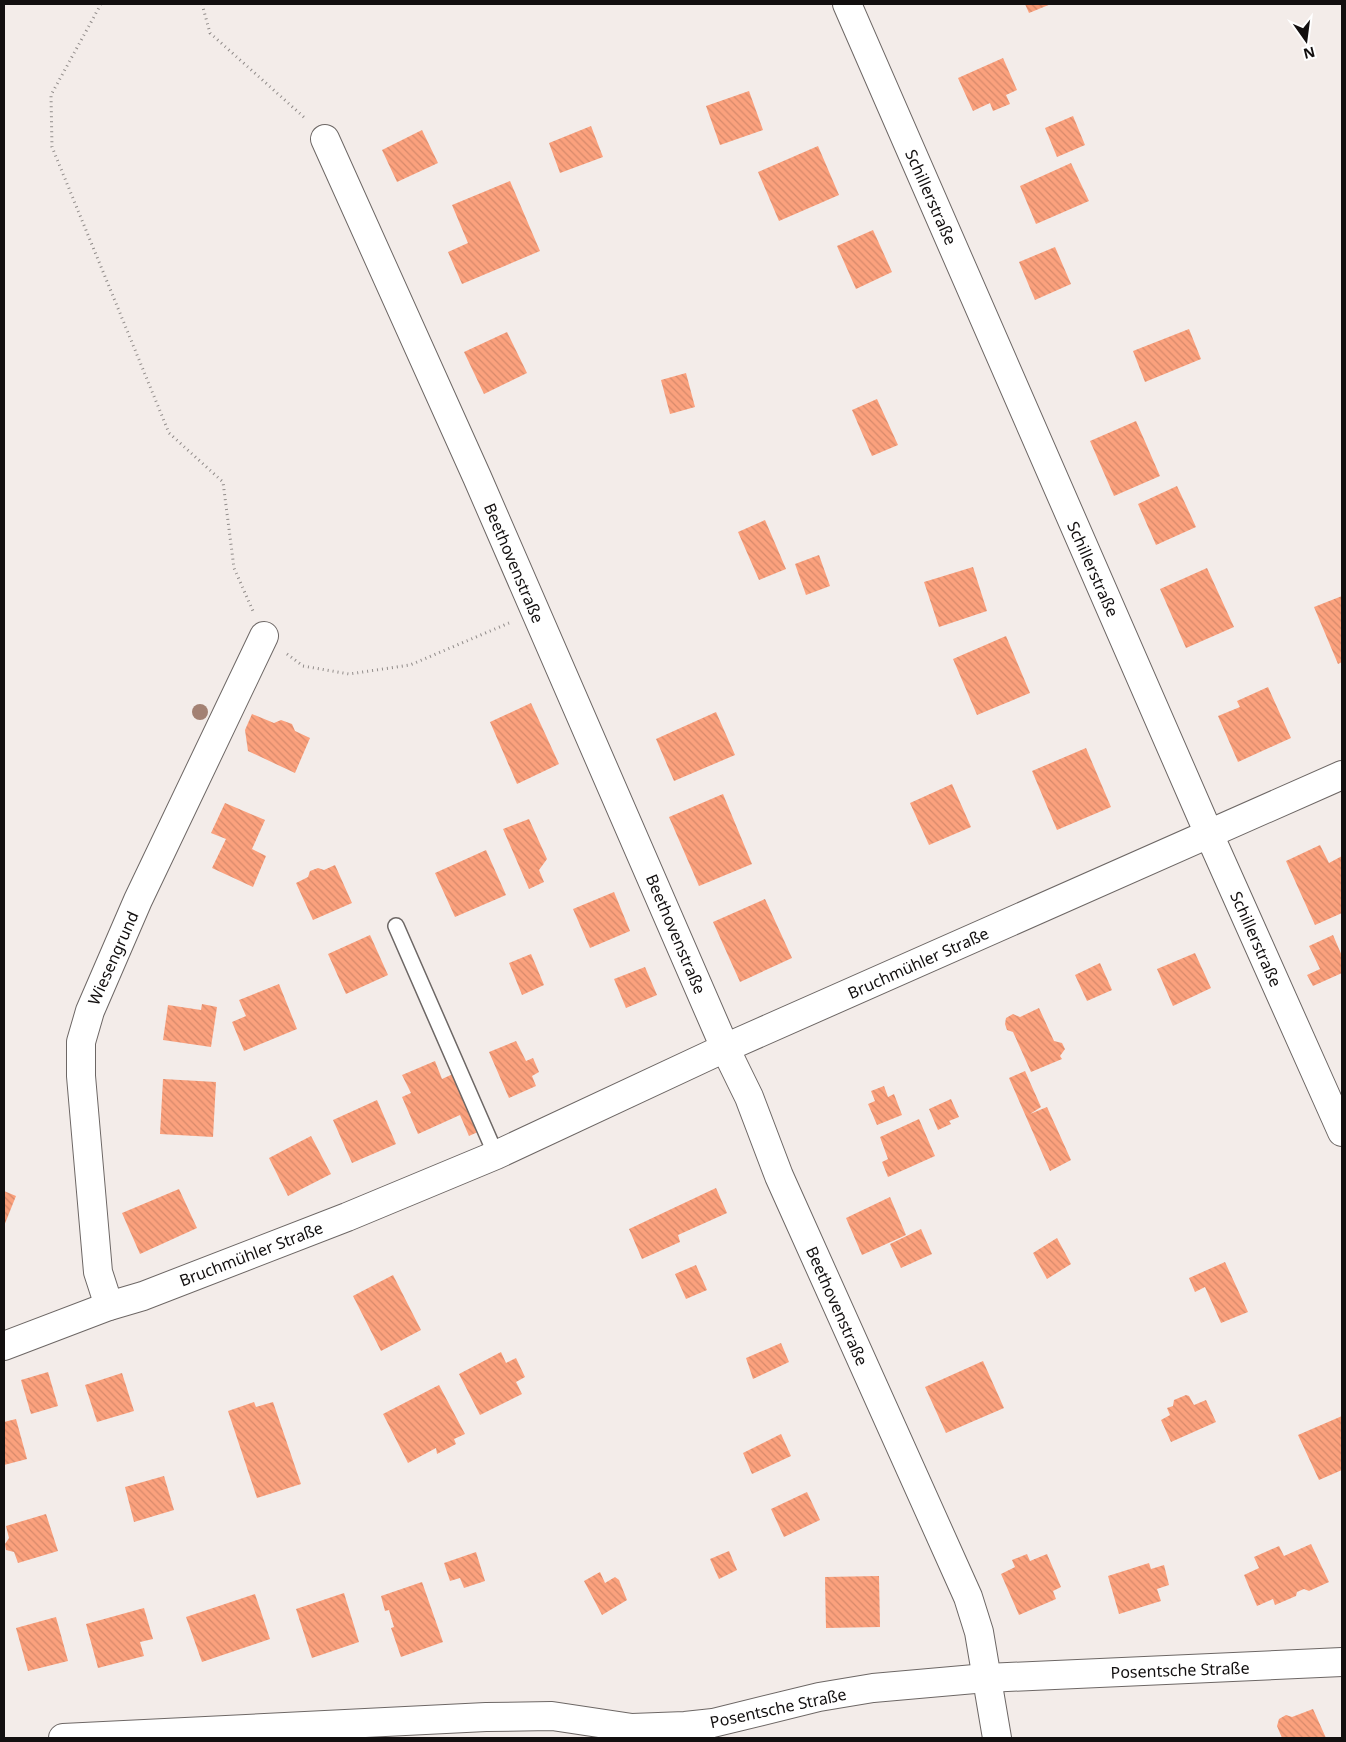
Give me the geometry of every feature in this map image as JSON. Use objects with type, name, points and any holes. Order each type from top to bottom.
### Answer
[{"type":"street","name":"Schillerstraße","points":[[847,4],[1209,834],[1342,1132]]},
{"type":"street","name":"Beethovenstraße","points":[[325,139],[535,611],[725,1048],[749,1097],[778,1176],[968,1597],[979,1632],[997,1738]]},
{"type":"street","name":"Wiesengrund","points":[[109,1306],[98,1272],[81,1076],[81,1042],[90,1011],[138,900],[264,636]]},
{"type":"street","name":"Bruchmühler Straße","points":[[4,1346],[109,1306],[143,1296],[319,1228],[496,1155],[725,1048],[1342,775]]},
{"type":"street","name":"Posentsche Straße","points":[[63,1738],[486,1728],[552,1716],[632,1728],[685,1726],[713,1722],[819,1697],[873,1688],[986,1678],[1342,1662]]},
{"type":"lane","points":[[396,926],[496,1155]]},
{"type":"path","points":[[101,4],[51,95],[52,147],[169,433],[223,482],[234,568],[264,636],[303,666],[349,674],[410,665],[535,611]]},
{"type":"path","points":[[202,4],[210,33],[307,120],[325,139]]},
{"type":"building","points":[[1025,4],[1051,4],[1029,13]]},
{"type":"building","points":[[1003,58],[1017,90],[1006,95],[1010,104],[993,111],[990,103],[973,111],[958,78]]},
{"type":"building","points":[[749,91],[763,130],[720,145],[706,106]]},
{"type":"building","points":[[1073,116],[1085,145],[1057,157],[1045,128]]},
{"type":"building","points":[[591,126],[603,157],[560,173],[549,143]]},
{"type":"building","points":[[422,130],[438,163],[397,182],[382,150]]},
{"type":"building","points":[[818,146],[839,195],[779,221],[758,172]]},
{"type":"building","points":[[1071,163],[1089,201],[1036,224],[1020,186]]},
{"type":"building","points":[[510,181],[540,251],[462,284],[448,252],[468,243],[452,205]]},
{"type":"building","points":[[873,230],[892,272],[856,289],[837,246]]},
{"type":"building","points":[[1055,247],[1071,284],[1035,300],[1019,262]]},
{"type":"building","points":[[1189,329],[1201,359],[1145,382],[1133,351]]},
{"type":"building","points":[[507,332],[527,373],[484,394],[464,352]]},
{"type":"building","points":[[686,373],[695,407],[670,414],[661,380]]},
{"type":"building","points":[[877,399],[898,445],[872,456],[852,410]]},
{"type":"building","points":[[1136,421],[1160,476],[1114,496],[1090,441]]},
{"type":"building","points":[[1177,486],[1196,527],[1156,545],[1138,504]]},
{"type":"building","points":[[765,520],[786,569],[759,580],[738,532]]},
{"type":"building","points":[[819,555],[830,586],[806,595],[795,564]]},
{"type":"building","points":[[973,567],[987,611],[939,627],[924,582]]},
{"type":"building","points":[[1207,568],[1234,627],[1186,648],[1160,589]]},
{"type":"building","points":[[1342,596],[1342,662],[1338,664],[1314,607]]},
{"type":"building","points":[[1006,636],[1030,693],[977,715],[953,659]]},
{"type":"building","points":[[1268,687],[1291,738],[1238,762],[1218,716],[1240,707],[1237,701]]},
{"type":"building","points":[[531,703],[559,764],[517,784],[490,722]]},
{"type":"building","points":[[716,712],[735,755],[674,781],[656,739]]},
{"type":"building","points":[[252,714],[274,723],[281,720],[292,724],[295,731],[310,738],[295,773],[248,751],[245,730]]},
{"type":"building","points":[[1086,748],[1111,807],[1057,830],[1032,771]]},
{"type":"building","points":[[952,784],[971,827],[929,845],[910,803]]},
{"type":"building","points":[[723,794],[752,864],[699,886],[669,817]]},
{"type":"building","points":[[225,803],[265,820],[252,849],[266,856],[253,887],[212,868],[226,839],[211,833]]},
{"type":"building","points":[[529,819],[547,859],[539,870],[544,882],[529,889],[503,829]]},
{"type":"building","points":[[1320,845],[1329,863],[1342,856],[1342,913],[1315,925],[1286,861]]},
{"type":"building","points":[[486,850],[506,895],[455,917],[435,873]]},
{"type":"building","points":[[335,865],[352,903],[313,920],[296,883],[308,877],[310,871],[318,868],[324,870]]},
{"type":"building","points":[[614,892],[630,931],[590,948],[573,909]]},
{"type":"building","points":[[765,899],[792,958],[740,982],[713,922]]},
{"type":"building","points":[[370,935],[388,975],[346,994],[328,954]]},
{"type":"building","points":[[1333,935],[1342,956],[1342,973],[1313,986],[1307,975],[1320,969],[1309,946]]},
{"type":"building","points":[[1195,953],[1211,988],[1173,1006],[1157,969]]},
{"type":"building","points":[[531,954],[544,985],[522,995],[509,963]]},
{"type":"building","points":[[1100,963],[1112,990],[1087,1001],[1075,975]]},
{"type":"building","points":[[645,967],[657,995],[626,1008],[614,979]]},
{"type":"building","points":[[279,984],[297,1029],[244,1051],[232,1022],[246,1016],[239,1000]]},
{"type":"building","points":[[202,1004],[217,1007],[211,1047],[163,1040],[168,1005],[201,1010]]},
{"type":"building","points":[[1039,1008],[1054,1041],[1062,1043],[1065,1049],[1060,1056],[1062,1059],[1031,1072],[1013,1032],[1007,1030],[1005,1024],[1006,1018],[1013,1014],[1020,1017]]},
{"type":"building","points":[[516,1041],[526,1061],[533,1058],[539,1072],[532,1076],[536,1086],[509,1098],[489,1052]]},
{"type":"building","points":[[435,1061],[442,1079],[455,1073],[480,1131],[469,1136],[460,1115],[418,1134],[402,1097],[411,1093],[402,1075]]},
{"type":"building","points":[[1025,1071],[1041,1107],[1030,1114],[1047,1107],[1071,1160],[1050,1171],[1009,1078]]},
{"type":"building","points":[[163,1079],[216,1082],[213,1137],[160,1134]]},
{"type":"building","points":[[884,1086],[888,1097],[894,1094],[902,1115],[877,1125],[868,1104],[875,1101],[871,1091]]},
{"type":"building","points":[[951,1099],[959,1117],[949,1121],[951,1124],[938,1130],[929,1109]]},
{"type":"building","points":[[377,1100],[396,1144],[352,1163],[333,1120]]},
{"type":"building","points":[[919,1119],[935,1156],[888,1177],[882,1162],[888,1159],[880,1137]]},
{"type":"building","points":[[311,1136],[331,1174],[288,1196],[269,1158]]},
{"type":"building","points":[[716,1188],[727,1213],[678,1235],[680,1242],[642,1259],[629,1229]]},
{"type":"building","points":[[179,1189],[197,1228],[140,1254],[122,1213]]},
{"type":"building","points":[[4,1191],[16,1196],[4,1226]]},
{"type":"building","points":[[890,1197],[906,1235],[862,1255],[846,1218]]},
{"type":"building","points":[[921,1229],[932,1254],[901,1268],[890,1244]]},
{"type":"building","points":[[1057,1238],[1071,1264],[1047,1279],[1033,1253]]},
{"type":"building","points":[[1225,1262],[1248,1312],[1221,1323],[1205,1287],[1195,1292],[1189,1278]]},
{"type":"building","points":[[696,1265],[707,1290],[686,1299],[675,1274]]},
{"type":"building","points":[[393,1275],[421,1330],[381,1351],[353,1296]]},
{"type":"building","points":[[781,1343],[789,1362],[753,1379],[746,1358]]},
{"type":"building","points":[[501,1352],[506,1363],[516,1358],[525,1377],[516,1382],[522,1394],[480,1415],[459,1374]]},
{"type":"building","points":[[983,1361],[1004,1408],[946,1433],[925,1387]]},
{"type":"building","points":[[48,1372],[58,1406],[31,1414],[21,1380]]},
{"type":"building","points":[[122,1373],[134,1411],[97,1422],[85,1385]]},
{"type":"building","points":[[439,1385],[465,1434],[454,1439],[456,1444],[437,1454],[436,1448],[408,1463],[383,1414]]},
{"type":"building","points":[[1186,1395],[1189,1396],[1194,1405],[1206,1400],[1216,1422],[1171,1442],[1161,1420],[1170,1415],[1167,1408],[1173,1406],[1174,1400]]},
{"type":"building","points":[[254,1402],[256,1407],[273,1402],[301,1484],[257,1498],[228,1411]]},
{"type":"building","points":[[1342,1416],[1342,1470],[1319,1480],[1298,1435]]},
{"type":"building","points":[[16,1419],[27,1459],[4,1465],[4,1422]]},
{"type":"building","points":[[781,1434],[791,1456],[752,1474],[743,1453]]},
{"type":"building","points":[[164,1476],[174,1510],[134,1522],[125,1487]]},
{"type":"building","points":[[807,1492],[820,1520],[784,1537],[771,1509]]},
{"type":"building","points":[[46,1514],[58,1551],[18,1563],[14,1552],[6,1550],[5,1544],[9,1538],[6,1526]]},
{"type":"building","points":[[1311,1544],[1329,1582],[1309,1591],[1304,1589],[1297,1592],[1296,1596],[1275,1605],[1273,1599],[1257,1606],[1244,1575],[1259,1568],[1254,1557],[1279,1546],[1284,1556]]},
{"type":"building","points":[[729,1551],[737,1570],[719,1579],[710,1559]]},
{"type":"building","points":[[476,1552],[485,1581],[464,1588],[460,1578],[450,1581],[444,1563]]},
{"type":"building","points":[[1027,1554],[1030,1561],[1047,1554],[1061,1587],[1053,1591],[1056,1599],[1019,1615],[1001,1574],[1015,1567],[1012,1560]]},
{"type":"building","points":[[1149,1563],[1151,1569],[1164,1565],[1169,1585],[1157,1589],[1161,1601],[1119,1614],[1108,1576]]},
{"type":"building","points":[[600,1572],[605,1583],[615,1577],[619,1580],[627,1600],[602,1615],[584,1581]]},
{"type":"building","points":[[879,1576],[880,1627],[826,1628],[825,1577]]},
{"type":"building","points":[[422,1582],[443,1642],[401,1657],[391,1628],[394,1627],[389,1610],[385,1611],[381,1596]]},
{"type":"building","points":[[344,1593],[359,1642],[312,1658],[296,1609]]},
{"type":"building","points":[[255,1594],[270,1639],[202,1662],[186,1617]]},
{"type":"building","points":[[144,1608],[153,1639],[140,1642],[144,1656],[98,1668],[86,1624]]},
{"type":"building","points":[[56,1617],[68,1661],[28,1671],[16,1628]]},
{"type":"building","points":[[1313,1709],[1326,1738],[1282,1738],[1277,1726],[1279,1719],[1286,1715],[1292,1717]]}]
